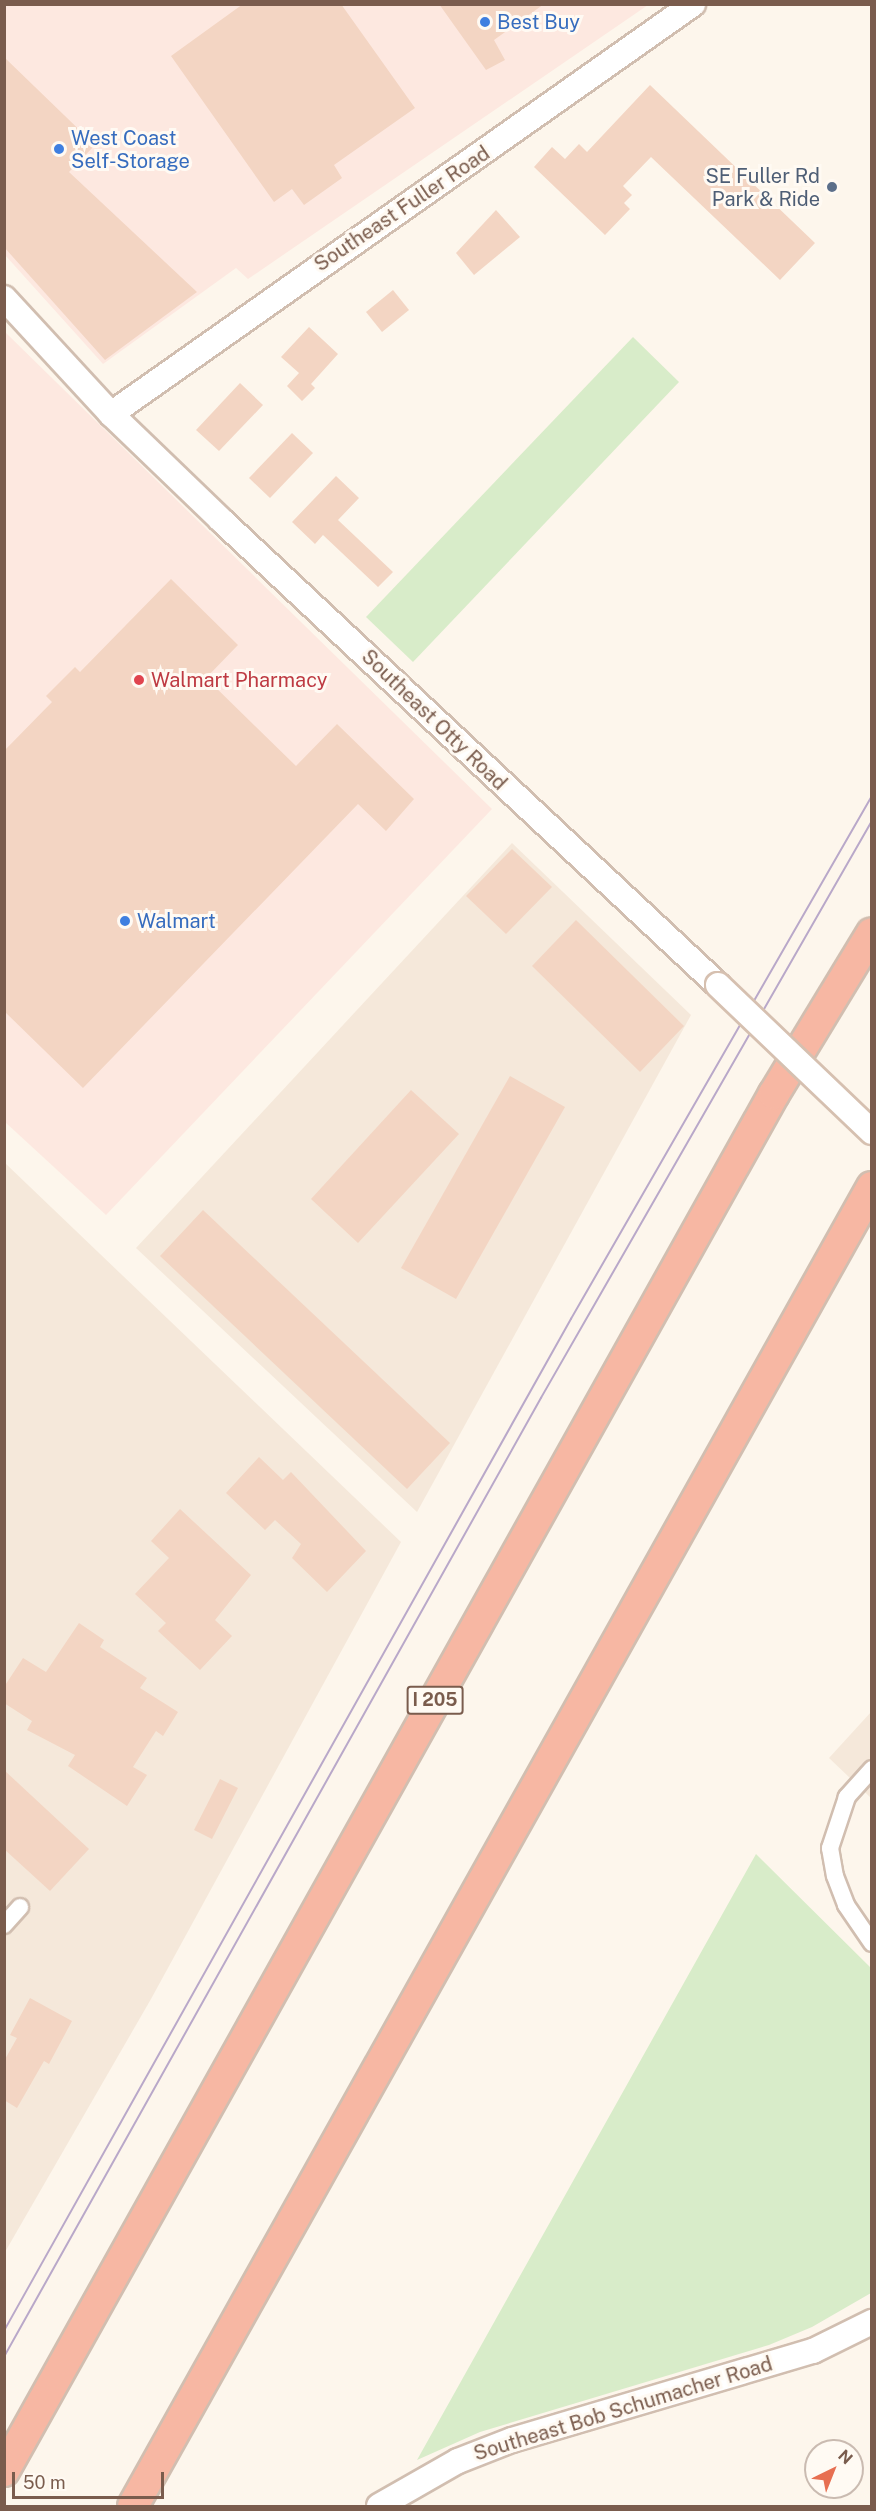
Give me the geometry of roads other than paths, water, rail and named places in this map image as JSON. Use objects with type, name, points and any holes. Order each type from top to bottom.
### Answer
[{"type":"highway","name":"I 205","points":[[4,2471],[763,1114],[872,933]]},
{"type":"highway","points":[[133,2506],[872,1187]]},
{"type":"street","name":"Southeast Fuller Road","points":[[111,414],[693,4]]},
{"type":"street","name":"Southeast Otty Road","points":[[4,298],[111,414],[872,1132]]},
{"type":"street","points":[[872,1769],[847,1797],[830,1848],[835,1876],[846,1905],[872,1943]]},
{"type":"street","points":[[4,1925],[20,1907]]},
{"type":"street","name":"Southeast Bob Schumacher Road","points":[[379,2506],[423,2478],[501,2444],[813,2350],[872,2322]]},
{"type":"tram line","points":[[4,2331],[571,1319],[872,796]]},
{"type":"tram line","points":[[4,2357],[541,1398],[872,821]]},
{"type":"place","name":"Best Buy","points":[[485,22]]},
{"type":"place","name":"West Coast Self-Storage","points":[[59,149]]},
{"type":"place","name":"SE Fuller Rd Park & Ride","points":[[832,187]]},
{"type":"place","name":"Walmart Pharmacy","points":[[139,680]]},
{"type":"place","name":"Walmart","points":[[125,921]]}]
